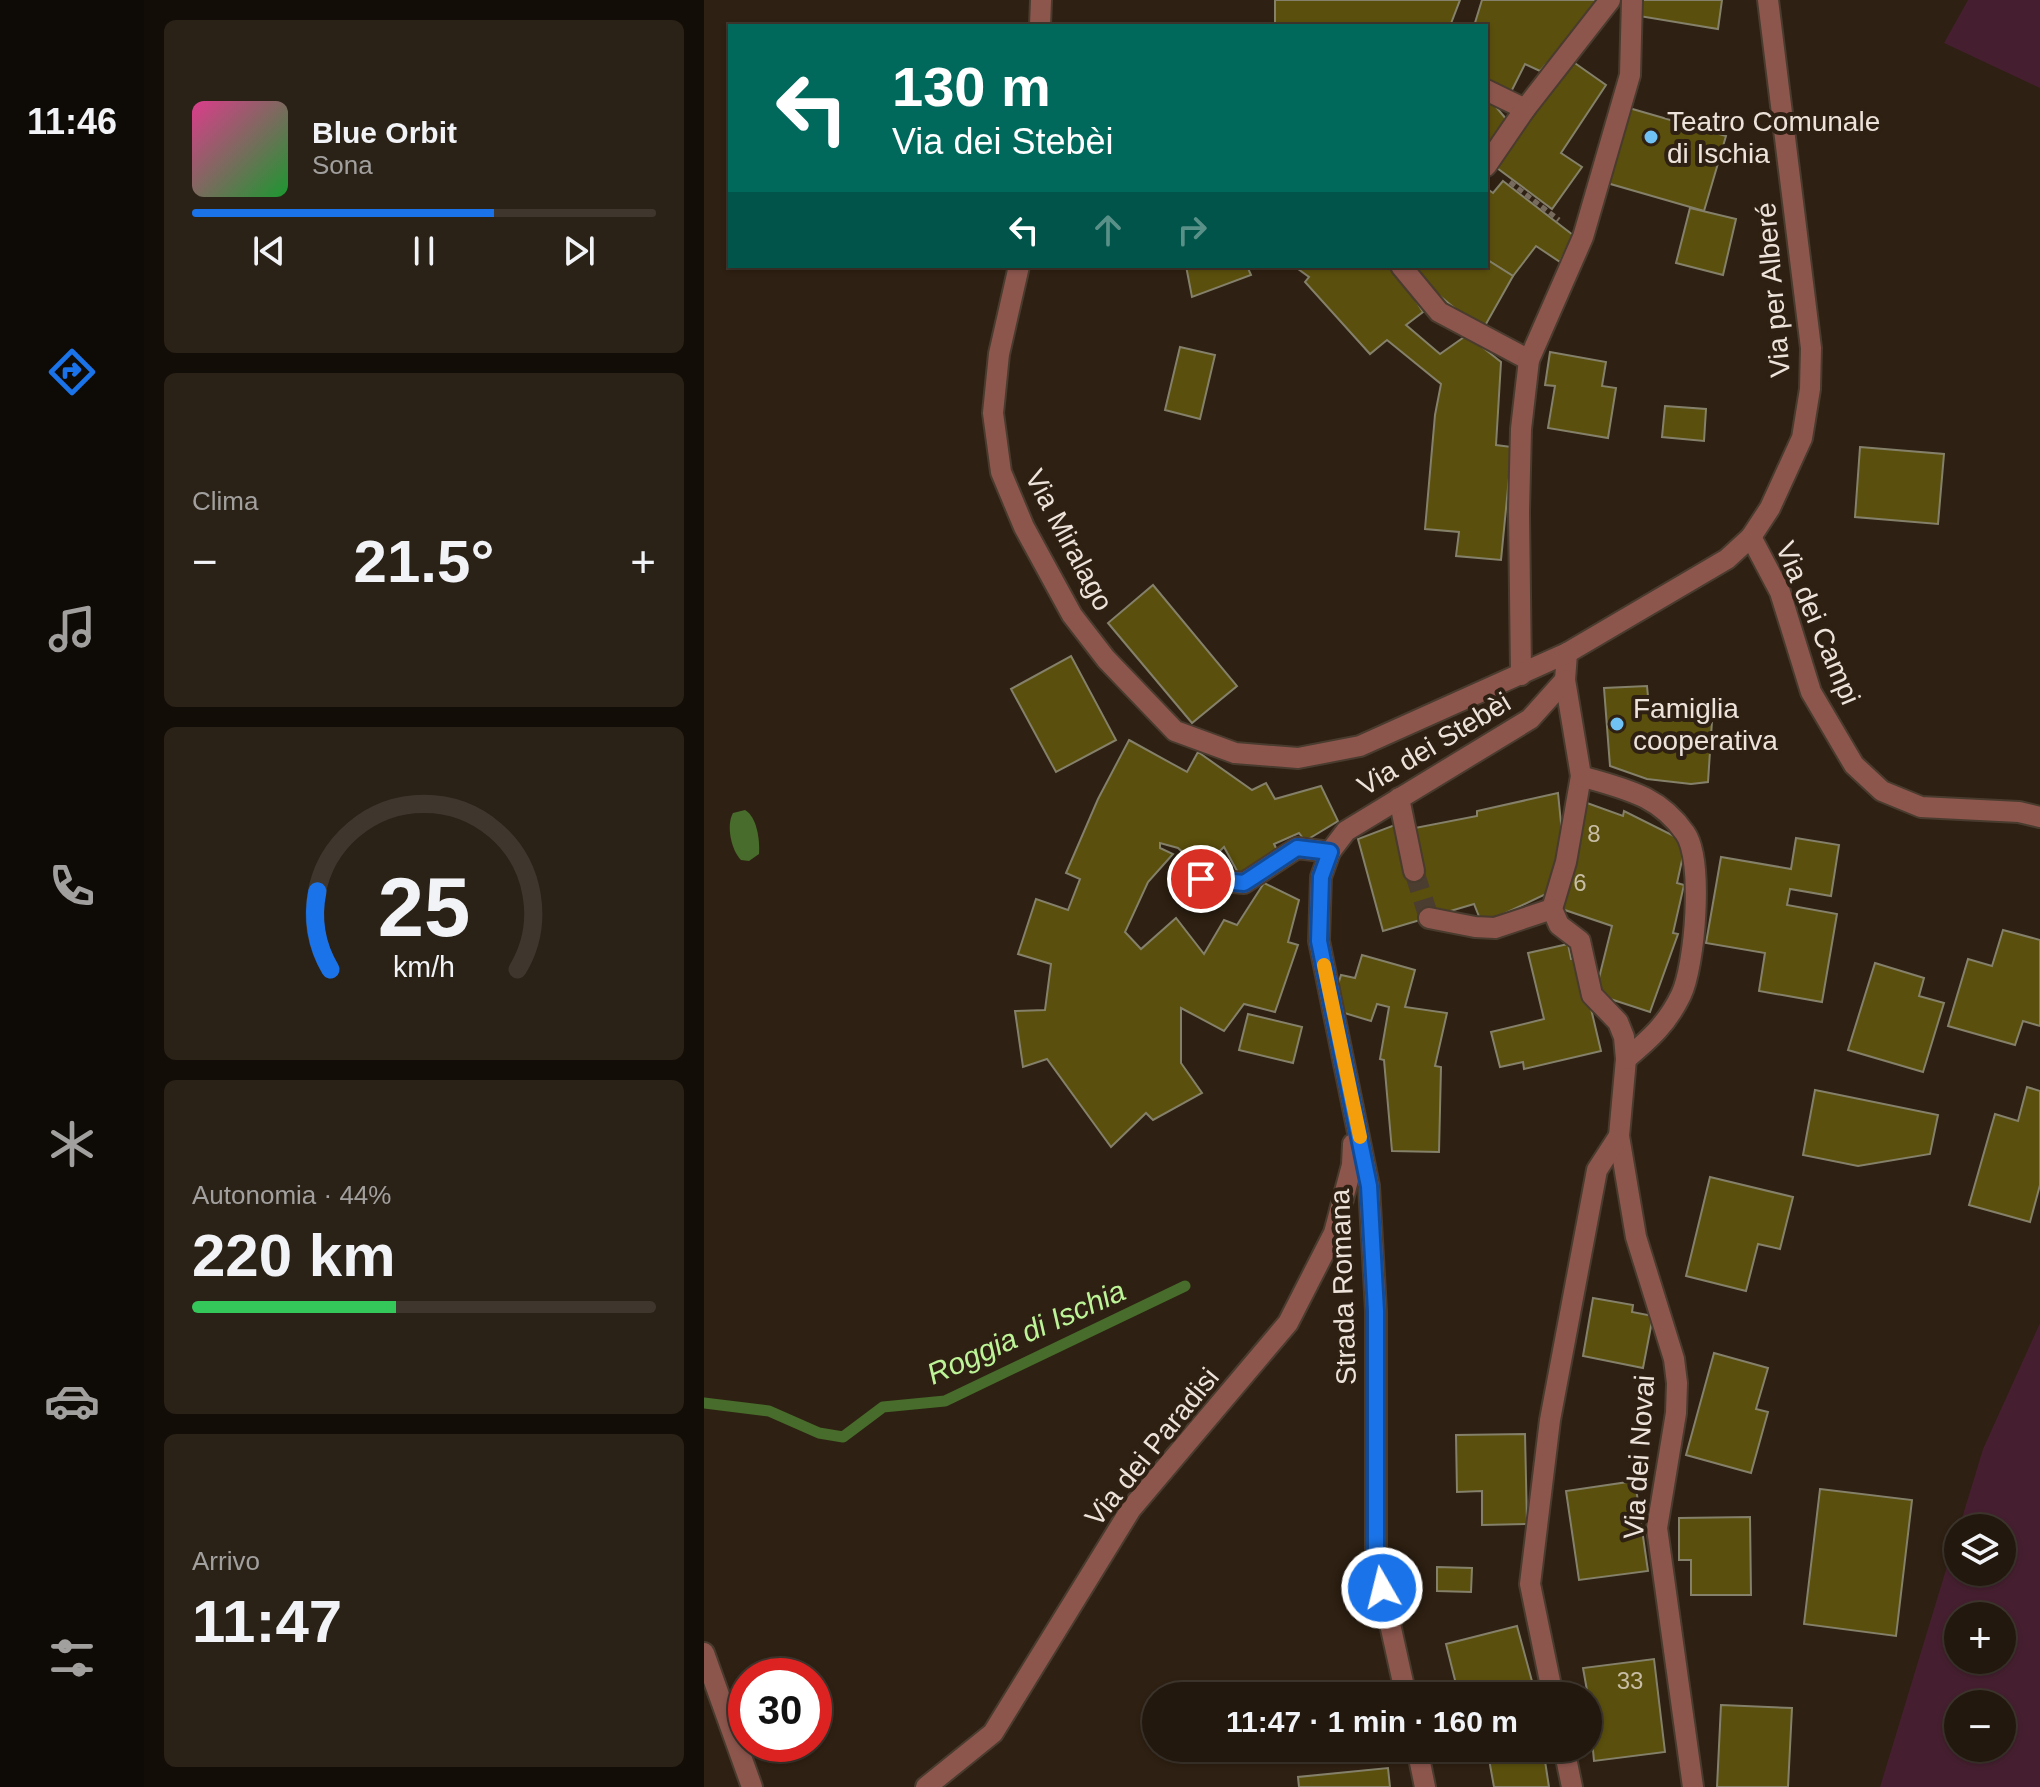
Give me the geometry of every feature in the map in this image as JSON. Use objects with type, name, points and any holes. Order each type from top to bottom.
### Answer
[{"type":"street","points":[[1040,24],[1041,0]]},
{"type":"street","points":[[1488,164],[1525,109],[1610,0]]},
{"type":"street","points":[[1521,675],[1521,429],[1529,360],[1583,237],[1630,75],[1632,0]]},
{"type":"street","name":"Via per Alberé","points":[[1521,675],[1567,653],[1712,569],[1751,537],[1786,478],[1802,438],[1810,389],[1811,348],[1768,0]]},
{"type":"street","points":[[1488,91],[1525,109]]},
{"type":"street","name":"Via Miralago","points":[[1019,268],[999,354],[993,413],[1001,472],[1024,527],[1072,615],[1106,659],[1175,731],[1235,753],[1298,758],[1360,746],[1521,675]]},
{"type":"street","points":[[1403,268],[1439,312],[1529,360]]},
{"type":"street","name":"Via dei Campi","points":[[1751,537],[1780,592],[1811,692],[1854,765],[1882,791],[1921,807],[2019,812],[2040,817]]},
{"type":"street","points":[[1429,918],[1495,928],[1552,909],[1566,862],[1581,776],[1565,680],[1567,653]]},
{"type":"street","name":"Via dei Stebèi","points":[[1321,877],[1330,852],[1346,831],[1530,719],[1565,680]]},
{"type":"street","points":[[1581,776],[1647,797],[1687,835],[1695,855],[1697,875],[1691,948],[1682,992],[1660,1030],[1626,1059]]},
{"type":"street","points":[[1399,798],[1414,871]]},
{"type":"street","points":[[1180,877],[1244,883],[1297,848],[1330,852]]},
{"type":"street","name":"Strada Romana","points":[[1321,877],[1319,941],[1369,1186],[1376,1311],[1376,1561],[1403,1682]]},
{"type":"street","name":"Via dei Novai","points":[[1552,909],[1559,925],[1580,941],[1592,995],[1618,1022],[1624,1037],[1626,1059],[1619,1136],[1636,1237],[1674,1359],[1677,1383],[1676,1413],[1657,1528],[1693,1787]]},
{"type":"street","name":"Via dei Paradisi","points":[[926,1787],[993,1733],[1131,1509],[1288,1323],[1334,1233],[1352,1165],[1354,1108]]},
{"type":"street","name":"Via dei Novai","points":[[1550,1682],[1530,1584],[1550,1420],[1597,1170],[1619,1136]]},
{"type":"street","points":[[704,1653],[752,1787]]},
{"type":"street","points":[[1420,1762],[1425,1787]]},
{"type":"street","points":[[1567,1762],[1572,1787]]},
{"type":"path","points":[[1488,167],[1570,228]]},
{"type":"shaded area","points":[[1968,0],[2040,0],[2040,88],[1944,43]]},
{"type":"shaded area","points":[[745,810],[755,823],[759,842],[759,854],[749,861],[737,856],[730,831],[733,813]]},
{"type":"shaded area","points":[[2040,1323],[2040,1787],[1880,1787],[1944,1576],[1944,1586],[2016,1586],[2016,1514],[1963,1514],[1983,1449]]},
{"type":"building","points":[[1275,0],[1460,0],[1451,24],[1275,24]]},
{"type":"building","points":[[1482,0],[1598,0],[1592,14],[1540,71],[1525,64],[1509,96],[1488,87],[1488,24],[1475,24]]},
{"type":"building","points":[[1641,0],[1722,0],[1718,29],[1639,16]]},
{"type":"building","points":[[1569,59],[1606,85],[1561,153],[1582,167],[1552,209],[1497,168]]},
{"type":"building","points":[[1488,97],[1512,126],[1488,146]]},
{"type":"building","points":[[1629,108],[1726,136],[1704,211],[1607,183]]},
{"type":"building","points":[[1503,181],[1573,235],[1560,262],[1536,246],[1513,276],[1488,260],[1488,189],[1493,193]]},
{"type":"building","points":[[1690,208],[1736,219],[1723,275],[1676,263]]},
{"type":"building","points":[[1488,260],[1513,276],[1482,331],[1406,268],[1488,268]]},
{"type":"building","points":[[1186,268],[1248,268],[1251,275],[1192,297]]},
{"type":"building","points":[[1297,268],[1395,268],[1423,312],[1406,325],[1440,354],[1467,335],[1501,362],[1496,445],[1512,447],[1501,560],[1456,556],[1459,532],[1425,529],[1435,415],[1441,384],[1387,340],[1370,354],[1305,282],[1309,277]]},
{"type":"building","points":[[1180,347],[1215,355],[1200,419],[1165,410]]},
{"type":"building","points":[[1550,352],[1606,362],[1602,386],[1616,388],[1608,438],[1548,428],[1555,386],[1545,385]]},
{"type":"building","points":[[1665,406],[1706,409],[1704,441],[1662,437]]},
{"type":"building","points":[[1860,447],[1944,454],[1938,524],[1855,517]]},
{"type":"building","points":[[1153,585],[1237,686],[1192,723],[1108,623]]},
{"type":"building","points":[[1071,656],[1116,740],[1056,772],[1011,689]]},
{"type":"building","points":[[1647,686],[1649,707],[1712,721],[1708,782],[1691,784],[1647,779],[1610,766],[1604,688]]},
{"type":"building","points":[[1129,740],[1187,772],[1198,752],[1252,790],[1266,783],[1275,799],[1321,786],[1338,821],[1305,841],[1299,833],[1274,844],[1280,856],[1242,880],[1224,847],[1201,869],[1178,848],[1160,843],[1160,848],[1173,854],[1148,882],[1125,932],[1141,949],[1176,918],[1204,954],[1224,920],[1237,925],[1264,883],[1299,900],[1288,942],[1298,945],[1275,1012],[1244,1004],[1224,1031],[1181,1008],[1181,1063],[1202,1093],[1153,1120],[1146,1113],[1111,1147],[1047,1059],[1023,1067],[1015,1011],[1045,1010],[1051,964],[1018,954],[1036,899],[1068,910],[1080,879],[1066,873],[1098,799]]},
{"type":"building","points":[[1558,793],[1565,863],[1548,893],[1482,924],[1474,904],[1383,931],[1358,839],[1400,823],[1410,829],[1477,816],[1477,811]]},
{"type":"building","points":[[1587,803],[1623,816],[1624,811],[1686,842],[1677,883],[1684,885],[1673,933],[1678,934],[1650,1012],[1595,994],[1612,926],[1556,907]]},
{"type":"building","points":[[1796,838],[1839,845],[1831,896],[1790,889],[1787,905],[1837,914],[1822,1002],[1759,991],[1765,953],[1706,943],[1721,857],[1791,869]]},
{"type":"building","points":[[2003,930],[2040,940],[2040,1026],[2023,1021],[2015,1045],[1948,1026],[1968,959],[1992,966]]},
{"type":"building","points":[[1568,944],[1571,959],[1579,958],[1601,1051],[1524,1069],[1523,1062],[1500,1067],[1491,1032],[1544,1019],[1528,953]]},
{"type":"building","points":[[1362,955],[1415,970],[1405,1007],[1447,1013],[1435,1066],[1441,1067],[1439,1152],[1392,1151],[1384,1060],[1380,1059],[1389,1007],[1377,1004],[1371,1021],[1341,1012],[1335,995],[1341,975],[1355,978]]},
{"type":"building","points":[[1875,963],[1924,978],[1919,996],[1944,1003],[1923,1072],[1848,1050]]},
{"type":"building","points":[[1248,1014],[1302,1027],[1293,1063],[1239,1050]]},
{"type":"building","points":[[2027,1087],[2040,1091],[2040,1185],[2030,1222],[1969,1205],[1995,1114],[2018,1121]]},
{"type":"building","points":[[1815,1090],[1938,1115],[1930,1154],[1858,1166],[1803,1155]]},
{"type":"building","points":[[1710,1177],[1793,1197],[1780,1249],[1758,1244],[1746,1291],[1686,1276]]},
{"type":"building","points":[[1593,1298],[1633,1305],[1632,1312],[1653,1316],[1643,1368],[1583,1356]]},
{"type":"building","points":[[1714,1353],[1768,1368],[1756,1409],[1768,1412],[1751,1473],[1686,1455]]},
{"type":"building","points":[[1525,1434],[1527,1524],[1482,1525],[1482,1491],[1457,1492],[1456,1435]]},
{"type":"building","points":[[1635,1481],[1648,1571],[1579,1580],[1566,1491]]},
{"type":"building","points":[[1820,1489],[1912,1500],[1896,1636],[1804,1624]]},
{"type":"building","points":[[1750,1517],[1751,1595],[1691,1595],[1691,1560],[1679,1560],[1679,1518]]},
{"type":"building","points":[[1437,1567],[1472,1568],[1471,1592],[1437,1591]]},
{"type":"building","points":[[1517,1626],[1532,1682],[1456,1682],[1446,1644]]},
{"type":"building","points":[[1654,1659],[1665,1752],[1602,1760],[1602,1682],[1586,1682],[1583,1668]]},
{"type":"building","points":[[1721,1705],[1792,1708],[1788,1787],[1717,1787]]},
{"type":"building","points":[[1490,1762],[1545,1762],[1549,1787],[1494,1787]]},
{"type":"building","points":[[1388,1768],[1390,1787],[1299,1787],[1298,1777]]},
{"type":"waterway","name":"Roggia di Ischia","points":[[704,1403],[769,1411],[819,1433],[843,1437],[883,1407],[945,1401],[1185,1286]]},
{"type":"tunnel","points":[[1414,871],[1429,918]]},
{"type":"slow traffic","points":[[1324,965],[1360,1137]]},
{"type":"place","name":"Teatro Comunale di Ischia","points":[[1651,137]]},
{"type":"place","name":"Famiglia cooperativa","points":[[1617,724]]},
{"type":"route","points":[[1201,879],[1244,883],[1297,848],[1330,852],[1321,877],[1319,941],[1369,1186],[1376,1311],[1376,1561],[1382,1588]]}]
